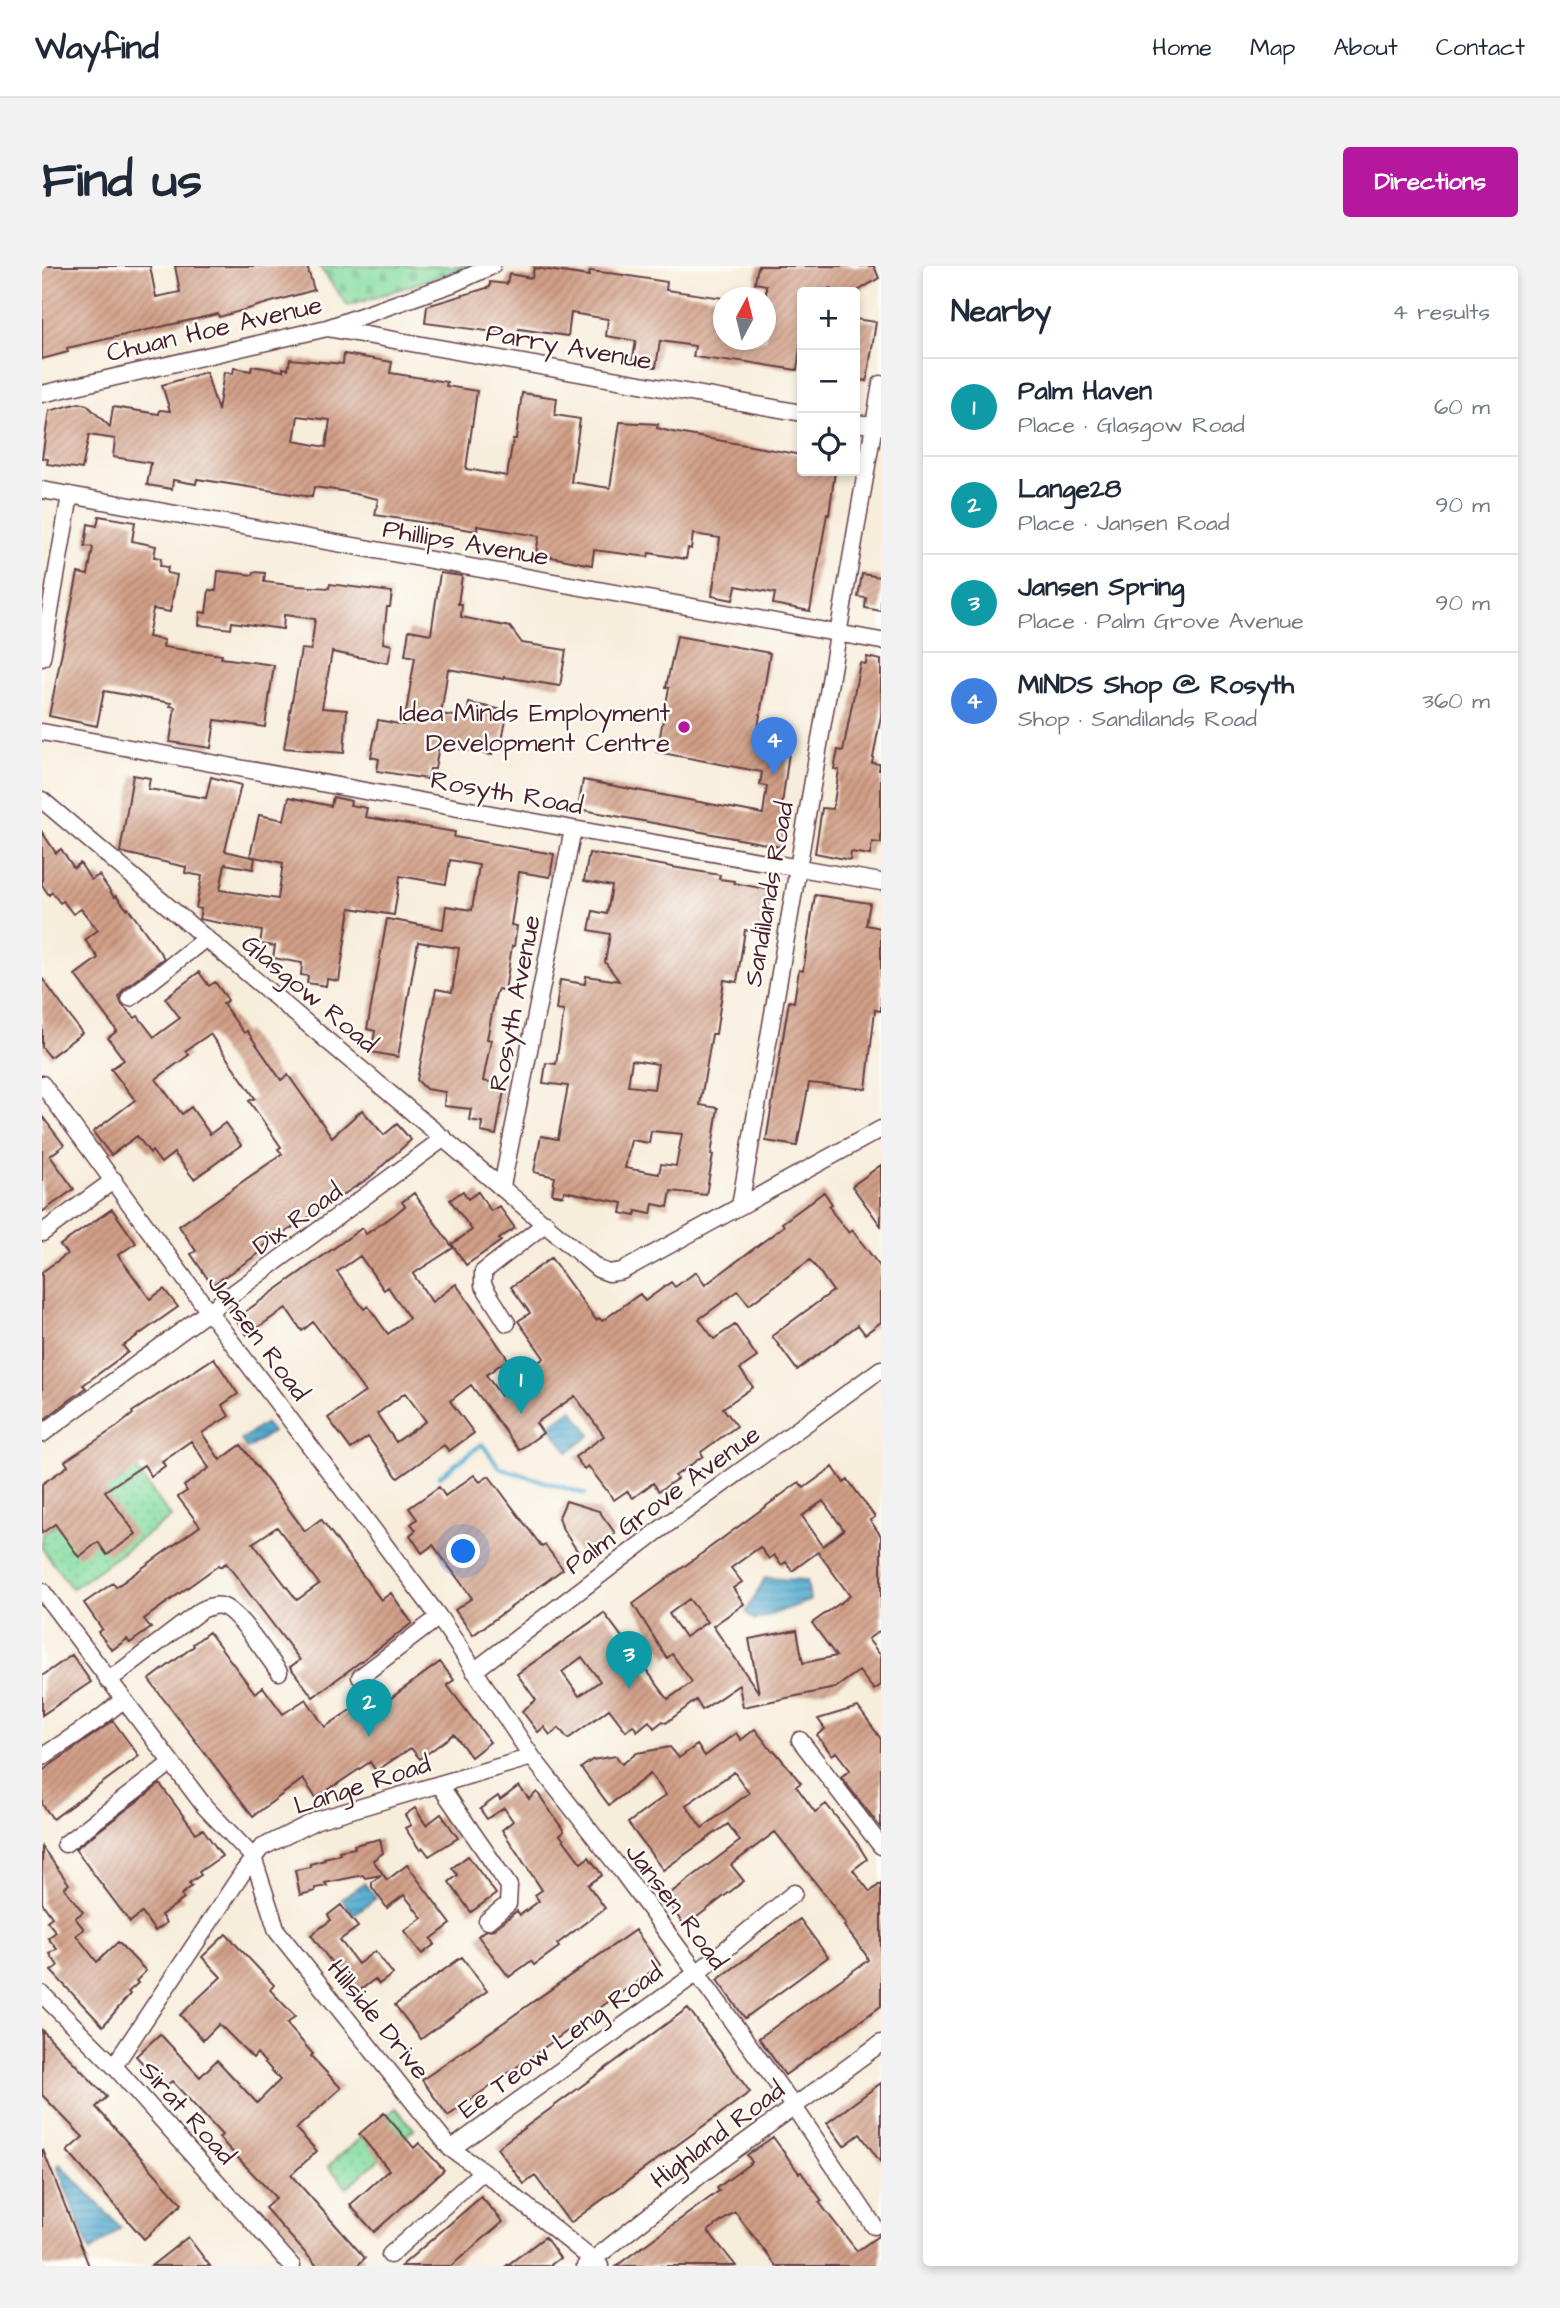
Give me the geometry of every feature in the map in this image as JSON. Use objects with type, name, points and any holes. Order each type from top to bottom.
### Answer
[{"type":"street","name":"Chuan Hoe Avenue","points":[[42,394],[327,328],[452,284],[492,266]]},
{"type":"street","points":[[393,340],[386,322],[389,312],[397,303]]},
{"type":"street","name":"Parry Avenue","points":[[327,328],[797,412]]},
{"type":"street","name":"Sandilands Road","points":[[740,1206],[837,633],[877,425],[881,384]]},
{"type":"street","name":"Phillips Avenue","points":[[42,490],[881,641]]},
{"type":"street","points":[[42,658],[70,495]]},
{"type":"street","name":"Rosyth Road","points":[[42,732],[881,882]]},
{"type":"street","name":"Glasgow Road","points":[[42,800],[598,1269],[609,1273],[622,1271],[881,1129]]},
{"type":"street","name":"Rosyth Avenue","points":[[502,1186],[573,829]]},
{"type":"street","points":[[130,998],[206,937]]},
{"type":"street","name":"Jansen Road","points":[[42,1084],[439,1617],[531,1757],[623,1873],[794,2107],[874,2226]]},
{"type":"street","name":"Dix Road","points":[[42,1434],[444,1139]]},
{"type":"street","points":[[42,1233],[114,1180]]},
{"type":"street","points":[[507,1323],[483,1285],[483,1272],[546,1223]]},
{"type":"street","name":"Palm Grove Avenue","points":[[474,1671],[647,1539],[881,1369]]},
{"type":"street","name":"Hillside Drive","points":[[42,1591],[205,1807],[253,1857],[277,1931],[451,2148],[483,2171],[593,2264]]},
{"type":"street","points":[[108,1681],[200,1611],[220,1605],[233,1612],[279,1672]]},
{"type":"street","points":[[360,1678],[439,1617]]},
{"type":"street","points":[[42,1757],[123,1700]]},
{"type":"street","points":[[800,1740],[881,1846]]},
{"type":"street","name":"Lange Road","points":[[114,2066],[261,1848],[317,1820],[531,1757]]},
{"type":"street","points":[[65,1844],[171,1763]]},
{"type":"street","points":[[439,1784],[509,1886],[508,1904],[487,1921]]},
{"type":"street","name":"Ee Teow Leng Road","points":[[451,2148],[696,1973],[794,1893]]},
{"type":"street","name":"Sirat Road","points":[[42,1994],[114,2066],[292,2266]]},
{"type":"street","name":"Highland Road","points":[[593,2264],[703,2173],[881,2043]]},
{"type":"street","points":[[390,2255],[483,2171]]},
{"type":"green space","points":[[319,266],[471,266],[348,306]]},
{"type":"green space","points":[[135,1468],[171,1517],[72,1589],[42,1548],[42,1535]]},
{"type":"green space","points":[[395,2108],[414,2129],[347,2187],[328,2166]]},
{"type":"water","points":[[572,1409],[591,1435],[568,1452],[549,1426]]},
{"type":"water","points":[[265,1423],[272,1432],[247,1449],[241,1440]]},
{"type":"water","points":[[765,1578],[807,1580],[810,1601],[755,1620],[746,1612]]},
{"type":"water","points":[[364,1883],[376,1898],[353,1915],[342,1899]]},
{"type":"water","points":[[60,2164],[121,2228],[90,2252],[57,2166]]},
{"type":"building","points":[[42,266],[150,266],[156,297],[180,292],[175,266],[307,266],[314,290],[219,317],[218,314],[67,348],[68,352],[42,359]]},
{"type":"building","points":[[758,266],[874,266],[879,278],[860,290],[860,287],[797,287],[797,370],[734,360],[693,357],[695,346],[660,341],[656,367],[632,363],[636,341],[606,336],[608,319],[571,313],[568,336],[519,329],[518,335],[425,323],[427,306],[490,287],[490,282],[507,284],[509,274],[532,278],[534,268],[589,276],[590,271],[667,282],[666,290],[713,296],[713,350],[776,350],[776,287],[755,283]]},
{"type":"building","points":[[860,320],[876,322],[867,381],[860,380]]},
{"type":"building","points":[[344,354],[392,362],[390,373],[447,382],[446,386],[477,391],[466,469],[507,476],[513,439],[516,439],[522,393],[557,398],[555,415],[580,419],[571,482],[610,488],[620,422],[658,424],[657,428],[672,432],[797,454],[797,476],[834,476],[810,611],[773,604],[775,593],[736,586],[733,600],[712,596],[720,538],[693,534],[691,549],[688,548],[686,559],[649,553],[648,557],[594,550],[592,565],[536,554],[539,536],[477,526],[477,531],[375,515],[378,499],[342,491],[314,487],[312,497],[197,479],[196,484],[173,480],[172,489],[147,485],[151,463],[113,457],[115,439],[89,435],[82,469],[47,464],[48,459],[42,458],[49,411],[79,403],[87,405],[110,427],[113,407],[159,414],[160,410],[170,411],[162,385],[206,372],[218,411],[224,372],[233,374],[234,368],[251,371],[252,366],[283,371],[283,368],[288,369],[290,359],[343,364]],"holes":[[[298,416],[330,420],[326,447],[294,441]]]},
{"type":"building","points":[[99,516],[135,522],[132,541],[156,546],[154,557],[161,558],[160,566],[168,567],[167,573],[177,575],[170,612],[153,609],[148,637],[164,640],[163,647],[274,665],[265,727],[215,720],[211,748],[170,742],[175,707],[170,706],[171,703],[104,691],[97,726],[49,716],[78,573],[88,575],[93,547],[85,546],[88,524],[97,526]]},
{"type":"building","points":[[218,571],[253,575],[254,572],[265,573],[264,582],[297,586],[329,588],[330,584],[392,592],[390,607],[387,607],[383,643],[392,645],[388,663],[332,652],[322,708],[347,710],[344,753],[284,748],[301,649],[311,650],[315,619],[284,615],[283,629],[232,622],[231,629],[199,625],[200,612],[206,613],[209,590],[216,591]]},
{"type":"building","points":[[440,573],[462,576],[458,604],[462,604],[461,617],[510,627],[522,643],[566,650],[560,686],[448,669],[441,714],[466,718],[469,703],[508,711],[502,740],[495,739],[492,755],[439,745],[435,769],[430,769],[428,779],[377,771],[379,759],[371,757],[378,720],[404,725],[415,657],[405,655],[409,630],[431,634]]},
{"type":"building","points":[[862,574],[881,577],[881,611],[865,608],[866,598],[858,597]]},
{"type":"building","points":[[677,636],[770,653],[756,740],[790,745],[781,812],[788,813],[782,847],[578,809],[583,780],[763,814],[767,786],[760,785],[762,772],[657,752],[669,688],[666,687]]},
{"type":"building","points":[[867,657],[881,660],[881,716],[872,763],[880,764],[881,770],[881,843],[872,842],[870,855],[851,852],[850,860],[815,853],[822,808],[833,809],[839,770],[834,769],[838,750],[843,751],[860,663],[866,664]]},
{"type":"building","points":[[133,775],[150,778],[148,789],[206,798],[211,777],[241,785],[225,851],[255,858],[253,869],[225,864],[220,890],[278,899],[283,863],[250,856],[259,815],[284,820],[289,797],[331,806],[333,797],[351,801],[350,805],[367,808],[365,817],[455,832],[454,837],[554,854],[550,877],[519,872],[511,925],[517,926],[514,946],[505,991],[498,989],[496,993],[487,1039],[491,1040],[483,1081],[505,1085],[496,1135],[481,1132],[482,1122],[469,1120],[471,1109],[444,1106],[445,1092],[426,1089],[417,1080],[436,989],[452,992],[459,948],[418,942],[398,1057],[371,1052],[375,1031],[367,1029],[387,919],[443,929],[446,906],[472,910],[479,865],[450,860],[446,884],[400,876],[394,915],[350,908],[339,981],[327,979],[326,986],[307,983],[308,976],[301,975],[302,963],[273,958],[275,946],[260,944],[262,931],[199,919],[201,909],[196,908],[202,876],[185,873],[186,867],[120,852]]},
{"type":"building","points":[[42,832],[56,853],[61,849],[74,868],[80,863],[91,880],[99,875],[114,897],[128,908],[164,958],[123,990],[119,997],[122,1005],[135,1018],[138,1016],[154,1037],[180,1018],[165,998],[199,972],[209,986],[215,982],[228,1000],[223,1004],[244,1033],[247,1031],[281,1080],[288,1075],[332,1137],[362,1110],[384,1135],[397,1124],[411,1140],[369,1178],[259,1249],[261,1252],[212,1285],[191,1254],[196,1251],[179,1226],[282,1154],[278,1149],[281,1147],[249,1101],[255,1098],[210,1034],[185,1051],[189,1055],[156,1079],[182,1114],[191,1107],[210,1134],[225,1123],[241,1145],[194,1179],[174,1153],[161,1163],[137,1136],[111,1155],[93,1132],[135,1100],[111,1069],[124,1060],[108,1038],[117,1031],[75,975],[98,958],[85,940],[98,930],[81,909],[73,914],[63,901],[60,903],[52,892],[49,895],[42,885]]},
{"type":"building","points":[[589,853],[720,875],[719,879],[771,890],[763,934],[745,930],[737,982],[724,980],[716,1034],[712,1034],[700,1105],[718,1108],[706,1195],[671,1191],[668,1207],[653,1204],[651,1214],[636,1211],[635,1216],[621,1213],[623,1203],[564,1191],[563,1196],[552,1194],[555,1177],[534,1172],[541,1136],[558,1139],[568,1086],[543,1083],[546,1063],[556,1064],[564,1011],[556,1010],[560,980],[585,984],[586,976],[619,981],[605,962],[610,934],[589,930],[593,911],[607,914],[612,886],[584,881]],"holes":[[[632,1060],[658,1064],[654,1089],[628,1086]],[[651,1131],[682,1134],[676,1166],[661,1164],[659,1174],[625,1168],[631,1140],[649,1143]]]},
{"type":"building","points":[[815,895],[870,903],[866,925],[881,928],[881,1011],[875,1010],[866,1089],[809,1083],[797,1146],[766,1141],[789,1001],[794,1002],[799,970],[803,971]]},
{"type":"building","points":[[42,978],[82,1033],[50,1057],[42,1047]]},
{"type":"building","points":[[42,1116],[64,1145],[50,1156],[74,1189],[42,1212]]},
{"type":"building","points":[[881,1165],[881,1226],[852,1186]]},
{"type":"building","points":[[463,1191],[468,1199],[478,1192],[491,1211],[499,1206],[515,1228],[466,1265],[452,1244],[472,1230],[450,1200]]},
{"type":"building","points":[[824,1192],[832,1204],[829,1206],[833,1213],[849,1233],[852,1230],[881,1268],[881,1322],[865,1334],[858,1325],[797,1370],[772,1336],[833,1291],[819,1271],[810,1260],[749,1305],[738,1291],[699,1319],[714,1339],[735,1325],[757,1357],[740,1369],[753,1387],[723,1408],[737,1426],[701,1452],[703,1456],[675,1476],[677,1479],[659,1491],[653,1483],[633,1498],[627,1491],[614,1500],[588,1466],[584,1469],[575,1457],[604,1436],[575,1396],[536,1423],[543,1433],[519,1450],[471,1385],[450,1401],[474,1433],[449,1451],[444,1445],[398,1478],[368,1437],[351,1449],[328,1418],[365,1392],[313,1322],[302,1331],[286,1308],[247,1335],[235,1319],[362,1228],[366,1234],[394,1215],[405,1206],[402,1202],[414,1193],[453,1248],[413,1274],[432,1302],[456,1284],[508,1359],[486,1375],[501,1396],[510,1390],[515,1396],[540,1377],[532,1367],[544,1358],[518,1321],[530,1313],[511,1287],[551,1258],[596,1320],[599,1318],[602,1321],[640,1294],[645,1301],[671,1282],[675,1287],[696,1272],[705,1285],[784,1226],[782,1223]],"holes":[[[360,1256],[384,1290],[388,1287],[409,1318],[388,1334],[368,1306],[364,1309],[337,1272]],[[405,1393],[426,1421],[396,1442],[377,1414]]]},
{"type":"building","points":[[112,1209],[136,1243],[118,1255],[150,1299],[164,1289],[178,1307],[123,1346],[128,1352],[83,1385],[86,1388],[42,1421],[42,1272],[67,1254],[60,1245]]},
{"type":"building","points":[[214,1358],[238,1394],[222,1405],[229,1416],[202,1433],[220,1460],[241,1445],[305,1531],[321,1519],[381,1600],[391,1593],[412,1623],[313,1697],[290,1667],[300,1660],[226,1563],[220,1567],[219,1565],[144,1619],[151,1628],[130,1643],[127,1639],[112,1650],[98,1632],[102,1629],[84,1603],[113,1583],[116,1587],[200,1526],[178,1497],[187,1491],[184,1486],[209,1468],[191,1441],[162,1461],[165,1466],[151,1476],[144,1465],[105,1491],[136,1534],[107,1555],[98,1542],[79,1557],[55,1524],[42,1533],[42,1484],[68,1466],[65,1461],[118,1426],[133,1414],[132,1412]],"holes":[[[277,1527],[319,1584],[297,1600],[253,1543]]]},
{"type":"building","points":[[833,1467],[844,1483],[848,1480],[875,1517],[870,1520],[881,1536],[881,1630],[868,1639],[881,1656],[881,1685],[874,1690],[859,1671],[835,1688],[743,1707],[739,1685],[702,1710],[696,1700],[666,1723],[663,1721],[654,1728],[649,1721],[637,1731],[633,1725],[626,1731],[609,1709],[568,1739],[559,1728],[550,1735],[544,1727],[538,1732],[522,1711],[536,1700],[517,1674],[604,1613],[668,1699],[692,1682],[672,1654],[667,1658],[633,1604],[799,1482],[804,1488]],"holes":[[[823,1501],[844,1530],[823,1546],[802,1516]],[[760,1547],[769,1559],[774,1555],[781,1565],[786,1562],[792,1571],[818,1552],[850,1596],[812,1623],[836,1656],[803,1663],[797,1630],[749,1639],[759,1693],[713,1626],[744,1604],[733,1588],[742,1582],[731,1568]],[[689,1599],[707,1622],[685,1637],[669,1614]],[[582,1657],[600,1681],[579,1696],[562,1672]]]},
{"type":"building","points":[[474,1475],[480,1482],[489,1476],[542,1547],[545,1545],[563,1569],[473,1635],[455,1610],[472,1598],[433,1545],[422,1553],[410,1535],[416,1530],[411,1524],[417,1519],[409,1508],[439,1487],[445,1496]]},
{"type":"building","points":[[566,1501],[599,1511],[615,1533],[581,1556],[563,1530],[559,1517]]},
{"type":"building","points":[[209,1632],[255,1693],[263,1687],[283,1714],[306,1699],[325,1727],[361,1703],[369,1714],[440,1662],[454,1680],[447,1685],[490,1742],[471,1757],[454,1734],[420,1759],[411,1748],[376,1771],[370,1762],[316,1798],[303,1779],[253,1816],[149,1680]]},
{"type":"building","points":[[72,1655],[91,1682],[42,1715],[42,1676]]},
{"type":"building","points":[[858,1707],[881,1739],[881,1828],[841,1777],[850,1770],[836,1752],[832,1755],[817,1735],[825,1729],[818,1719]]},
{"type":"building","points":[[113,1721],[139,1756],[53,1819],[42,1804],[42,1771]]},
{"type":"building","points":[[755,1729],[801,1783],[796,1786],[815,1812],[826,1804],[857,1843],[867,1859],[853,1870],[870,1892],[881,1883],[881,2006],[785,2075],[759,2038],[868,1960],[866,1955],[826,1896],[775,1832],[731,1865],[744,1881],[685,1926],[664,1898],[740,1841],[728,1824],[663,1870],[628,1823],[666,1795],[650,1774],[609,1805],[581,1768],[592,1760],[616,1756],[622,1764],[637,1753],[670,1747],[679,1758],[697,1745],[705,1756],[736,1733],[741,1740]],"holes":[[[734,1772],[749,1793],[702,1828],[686,1805]]]},
{"type":"building","points":[[160,1784],[196,1833],[203,1829],[222,1856],[199,1872],[201,1875],[189,1883],[192,1886],[181,1895],[184,1899],[161,1915],[166,1923],[155,1931],[142,1913],[130,1922],[75,1849]]},
{"type":"building","points":[[519,1786],[529,1799],[537,1792],[564,1831],[560,1835],[581,1863],[589,1857],[602,1875],[588,1885],[605,1908],[534,1965],[531,1961],[509,1977],[478,1936],[484,1931],[494,1929],[517,1911],[520,1915],[539,1901],[535,1895],[542,1890],[502,1830],[513,1821],[504,1808],[487,1819],[480,1809],[498,1796],[500,1800]]},
{"type":"building","points":[[415,1808],[426,1825],[441,1814],[458,1838],[429,1856],[423,1848],[420,1850],[405,1828],[411,1825],[405,1815]]},
{"type":"building","points":[[380,1839],[383,1853],[373,1860],[387,1880],[407,1865],[451,1924],[431,1939],[435,1944],[422,1954],[404,1931],[422,1918],[404,1895],[387,1908],[372,1887],[372,1882],[381,1875],[365,1878],[363,1875],[325,1883],[327,1886],[300,1895],[295,1870],[310,1867],[310,1864],[340,1854],[339,1851],[355,1848],[354,1845]]},
{"type":"building","points":[[42,1847],[69,1884],[64,1888],[83,1912],[75,1918],[84,1929],[76,1935],[97,1962],[118,1942],[146,1971],[103,2026],[51,1971],[58,1966],[50,1954],[57,1949],[48,1938],[56,1932],[47,1921],[52,1917],[42,1903]]},
{"type":"building","points":[[468,1856],[496,1894],[471,1912],[449,1882],[458,1875],[452,1868]]},
{"type":"building","points":[[341,1905],[358,1927],[340,1940],[358,1964],[375,1951],[393,1974],[379,1984],[375,1979],[355,1994],[311,1935],[331,1920],[328,1915]]},
{"type":"building","points":[[800,1919],[828,1957],[745,2018],[717,1980]]},
{"type":"building","points":[[635,1930],[660,1965],[448,2116],[422,2080]]},
{"type":"building","points":[[226,1934],[274,1985],[270,1990],[295,2016],[287,2024],[313,2054],[311,2056],[341,2088],[296,2129],[317,2151],[291,2175],[365,2258],[357,2266],[317,2266],[265,2208],[276,2198],[219,2138],[222,2135],[172,2081],[164,2087],[136,2056],[160,2034],[200,2077],[217,2060],[257,2103],[280,2080],[257,2053],[253,2058],[219,2024],[203,2040],[180,2015],[221,1977],[202,1957]]},
{"type":"building","points":[[462,1957],[487,1991],[421,2039],[395,2005]]},
{"type":"building","points":[[688,2008],[750,2092],[570,2223],[535,2176],[524,2184],[497,2148]]},
{"type":"building","points":[[42,2030],[107,2097],[96,2107],[182,2204],[144,2239],[67,2151],[83,2137],[42,2095]]},
{"type":"building","points":[[881,2083],[881,2163],[860,2134],[844,2146],[827,2123]]},
{"type":"building","points":[[384,2113],[414,2148],[419,2143],[444,2170],[374,2232],[350,2205],[389,2170],[359,2134]]},
{"type":"building","points":[[773,2137],[857,2251],[881,2234],[881,2266],[776,2266],[735,2212],[708,2231],[736,2266],[616,2266],[719,2191],[717,2188],[752,2162],[747,2155]]},
{"type":"building","points":[[43,2150],[89,2266],[42,2266]]},
{"type":"building","points":[[481,2197],[503,2222],[451,2266],[401,2266]]},
{"type":"building","points":[[188,2237],[210,2266],[151,2266]]},
{"type":"building","points":[[545,2237],[560,2258],[549,2266],[506,2266]]},
{"type":"waterway","points":[[440,1476],[482,1444],[500,1468],[585,1494]]},
{"type":"place","name":"Idea Minds Employment Development Centre","points":[[684,727]]},
{"type":"place","name":"MINDS Shop @ Rosyth","points":[[774,775]]},
{"type":"place","name":"Palm Haven","points":[[521,1414]]},
{"type":"place","name":"Jansen Spring","points":[[629,1689]]},
{"type":"place","name":"Lange28","points":[[369,1737]]}]
